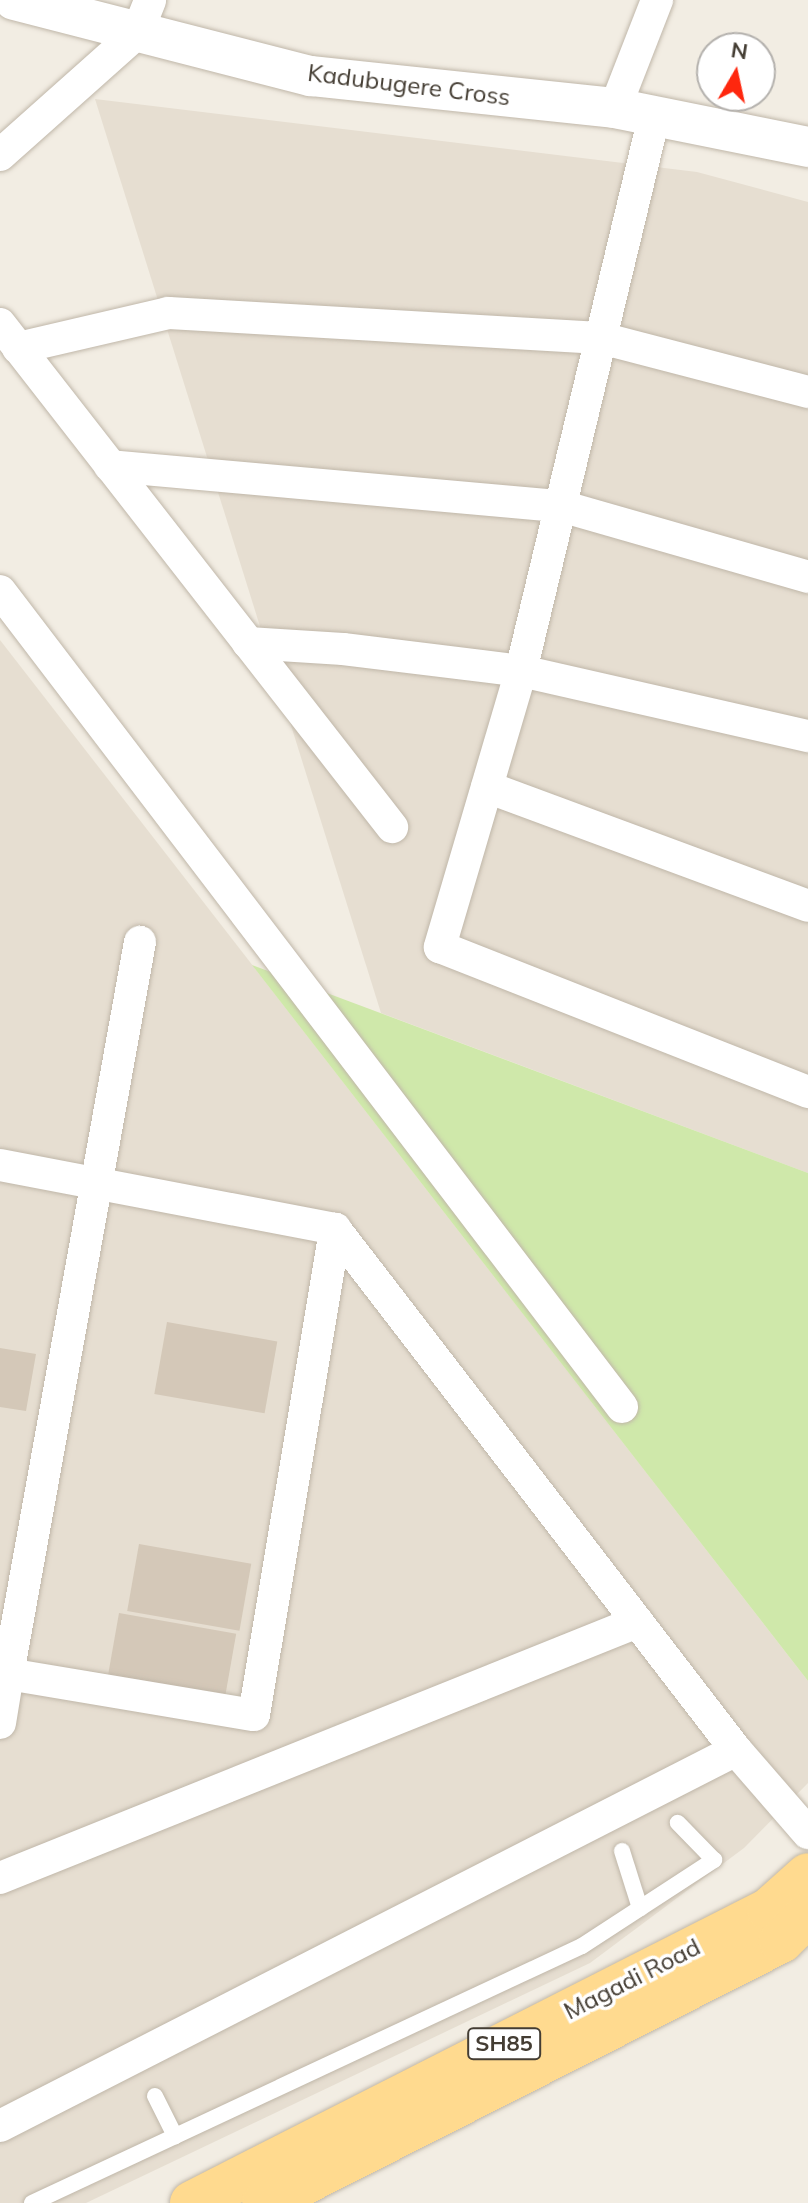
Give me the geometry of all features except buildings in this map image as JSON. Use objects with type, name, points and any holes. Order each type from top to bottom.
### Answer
[{"type":"main road","name":"Magadi Road","points":[[192,2203],[769,1910],[808,1875]]},
{"type":"main road","name":"Magadi Road","points":[[264,2203],[781,1941],[808,1915]]},
{"type":"street","name":"Kadubugere Cross","points":[[14,0],[144,16],[311,76],[615,108],[808,147]]},
{"type":"street","points":[[615,108],[657,0]]},
{"type":"street","points":[[0,155],[144,16]]},
{"type":"street","points":[[654,117],[521,671],[440,947],[808,1092]]},
{"type":"street","points":[[392,827],[9,336],[168,313],[601,338],[808,392]]},
{"type":"street","points":[[110,466],[561,506],[808,577]]},
{"type":"street","points":[[0,591],[622,1407]]},
{"type":"street","points":[[248,643],[343,649],[521,671],[808,736]]},
{"type":"street","points":[[487,787],[808,906]]},
{"type":"street","points":[[0,1723],[140,942]]},
{"type":"street","points":[[0,1165],[335,1229],[736,1750],[808,1833]]},
{"type":"street","points":[[8,1674],[254,1715],[335,1229]]},
{"type":"street","points":[[0,1878],[637,1622]]},
{"type":"street","points":[[0,2126],[736,1750]]},
{"type":"lane","points":[[32,2203],[582,1946],[714,1860],[678,1823]]},
{"type":"lane","points":[[622,1851],[640,1908]]},
{"type":"lane","points":[[155,2096],[175,2136]]},
{"type":"shaded area","points":[[95,99],[697,172],[808,202],[808,1173],[381,1013]]},
{"type":"shaded area","points":[[0,640],[808,1681],[808,1783],[744,1848],[590,1963],[86,2203],[0,2203]]},
{"type":"green space","points":[[252,965],[808,1173],[808,1681]]}]
